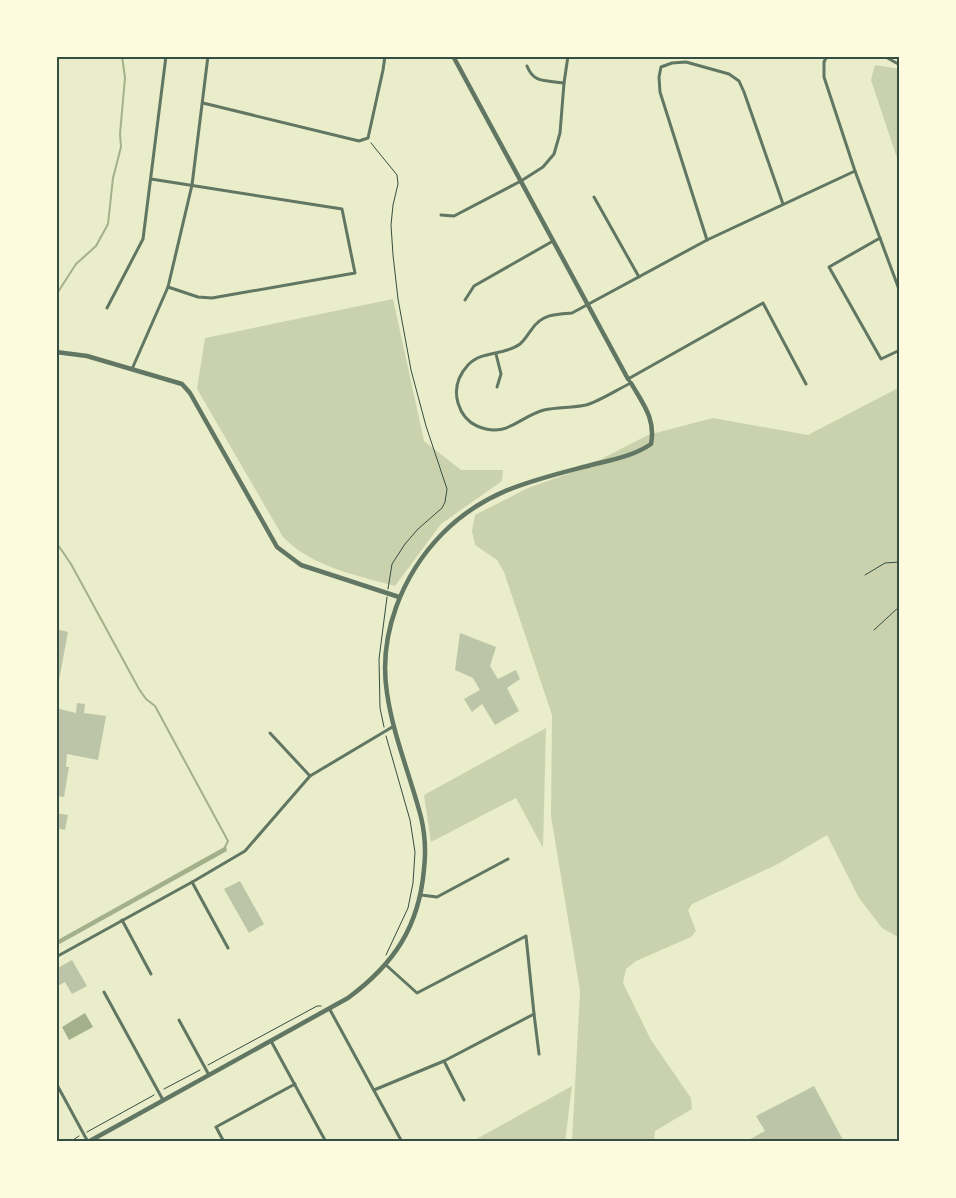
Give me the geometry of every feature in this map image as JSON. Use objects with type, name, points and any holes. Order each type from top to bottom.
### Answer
[{"type":"street","points":[[108,308],[143,238],[166,56]]},
{"type":"street","points":[[132,370],[168,286],[192,185],[208,56]]},
{"type":"street","points":[[202,104],[359,141],[368,138],[385,56]]},
{"type":"street","points":[[56,1083],[88,1142],[348,998],[368,983],[386,965],[401,945],[422,895],[426,849],[422,819],[394,726],[387,692],[385,656],[399,597],[411,573],[442,534],[469,510],[489,498],[525,482],[610,460],[643,450],[651,444],[654,433],[651,419],[453,56]]},
{"type":"street","points":[[441,215],[454,216],[521,181],[543,167],[554,154],[560,133],[568,56]]},
{"type":"street","points":[[826,56],[824,77],[855,171],[900,292]]},
{"type":"street","points":[[884,56],[900,65]]},
{"type":"street","points":[[707,240],[660,92],[659,77],[661,67],[672,62],[686,62],[729,74],[739,81],[783,204]]},
{"type":"street","points":[[527,66],[531,76],[537,79],[564,83]]},
{"type":"street","points":[[806,384],[763,303],[588,404],[546,410],[531,415],[501,431],[488,430],[474,425],[466,418],[458,403],[457,385],[461,374],[468,364],[476,358],[487,354],[496,354],[510,350],[521,343],[543,318],[554,314],[572,313],[707,240],[855,171]]},
{"type":"street","points":[[151,179],[342,209],[355,273],[212,298],[198,297],[168,286]]},
{"type":"street","points":[[594,197],[639,276]]},
{"type":"street","points":[[880,238],[829,267],[881,360],[900,350]]},
{"type":"street","points":[[465,300],[474,286],[554,241]]},
{"type":"street","points":[[56,352],[87,356],[182,384],[190,394],[277,547],[301,566],[399,597]]},
{"type":"street","points":[[496,354],[502,374],[497,387]]},
{"type":"street","points":[[56,957],[245,851],[310,776],[394,726]]},
{"type":"street","points":[[270,733],[310,776]]},
{"type":"street","points":[[422,895],[437,897],[508,859]]},
{"type":"street","points":[[192,882],[228,948]]},
{"type":"street","points":[[122,920],[152,974]]},
{"type":"street","points":[[386,965],[418,993],[526,936],[539,1054]]},
{"type":"street","points":[[104,992],[163,1100]]},
{"type":"street","points":[[329,1008],[402,1142]]},
{"type":"street","points":[[374,1090],[444,1061],[534,1014]]},
{"type":"street","points":[[179,1020],[210,1075]]},
{"type":"street","points":[[271,1041],[326,1142]]},
{"type":"street","points":[[444,1061],[464,1100]]},
{"type":"street","points":[[224,1142],[216,1127],[295,1084]]},
{"type":"path","points":[[368,138],[397,175],[398,184],[392,205],[391,225],[392,255],[398,299],[411,370],[426,426],[447,489],[446,502],[442,508],[418,529],[392,564],[387,593],[379,659],[380,708],[410,820],[415,852],[413,883],[408,908],[386,953],[386,965]]},
{"type":"path","points":[[865,575],[885,563],[900,562]]},
{"type":"path","points":[[874,630],[900,606]]},
{"type":"path","points":[[70,1142],[317,1006],[329,1008]]},
{"type":"shaded area","points":[[875,65],[900,69],[900,167],[871,80]]},
{"type":"shaded area","points":[[393,299],[424,441],[461,470],[503,470],[502,481],[441,524],[395,586],[350,574],[321,563],[307,556],[283,537],[197,389],[205,338]]},
{"type":"shaded area","points":[[900,387],[900,938],[882,928],[859,898],[827,835],[776,865],[692,904],[688,910],[696,931],[691,937],[636,961],[626,969],[623,983],[651,1040],[691,1098],[692,1109],[655,1131],[654,1142],[572,1142],[580,991],[551,816],[552,715],[504,572],[497,560],[475,545],[472,531],[475,515],[528,488],[584,468],[648,435],[713,418],[808,435]]},
{"type":"shaded area","points":[[546,728],[543,848],[516,798],[431,842],[424,795]]},
{"type":"shaded area","points":[[226,846],[227,851],[56,946],[56,941]]},
{"type":"shaded area","points":[[85,1013],[93,1027],[69,1040],[62,1027]]},
{"type":"shaded area","points":[[572,1086],[565,1142],[471,1142]]},
{"type":"building","points":[[56,629],[68,632],[57,691],[56,691]]},
{"type":"building","points":[[460,633],[496,647],[490,666],[498,679],[516,670],[520,679],[507,688],[519,711],[495,725],[482,704],[472,712],[464,699],[480,690],[473,678],[455,670]]},
{"type":"building","points":[[77,703],[85,704],[84,713],[106,716],[98,760],[67,754],[66,767],[69,767],[64,797],[56,796],[56,708],[76,713]]},
{"type":"building","points":[[56,813],[68,815],[65,830],[56,828]]},
{"type":"building","points":[[240,881],[264,924],[249,933],[224,889]]},
{"type":"building","points":[[72,960],[87,986],[72,994],[65,982],[56,987],[56,969]]},
{"type":"building","points":[[814,1086],[844,1142],[745,1142],[765,1131],[756,1116]]},
{"type":"waterway","points":[[56,295],[76,264],[96,246],[108,224],[113,178],[121,147],[120,134],[125,78],[122,56]]},
{"type":"waterway","points":[[56,542],[71,564],[139,689],[146,699],[155,706],[228,841],[225,847]]}]
